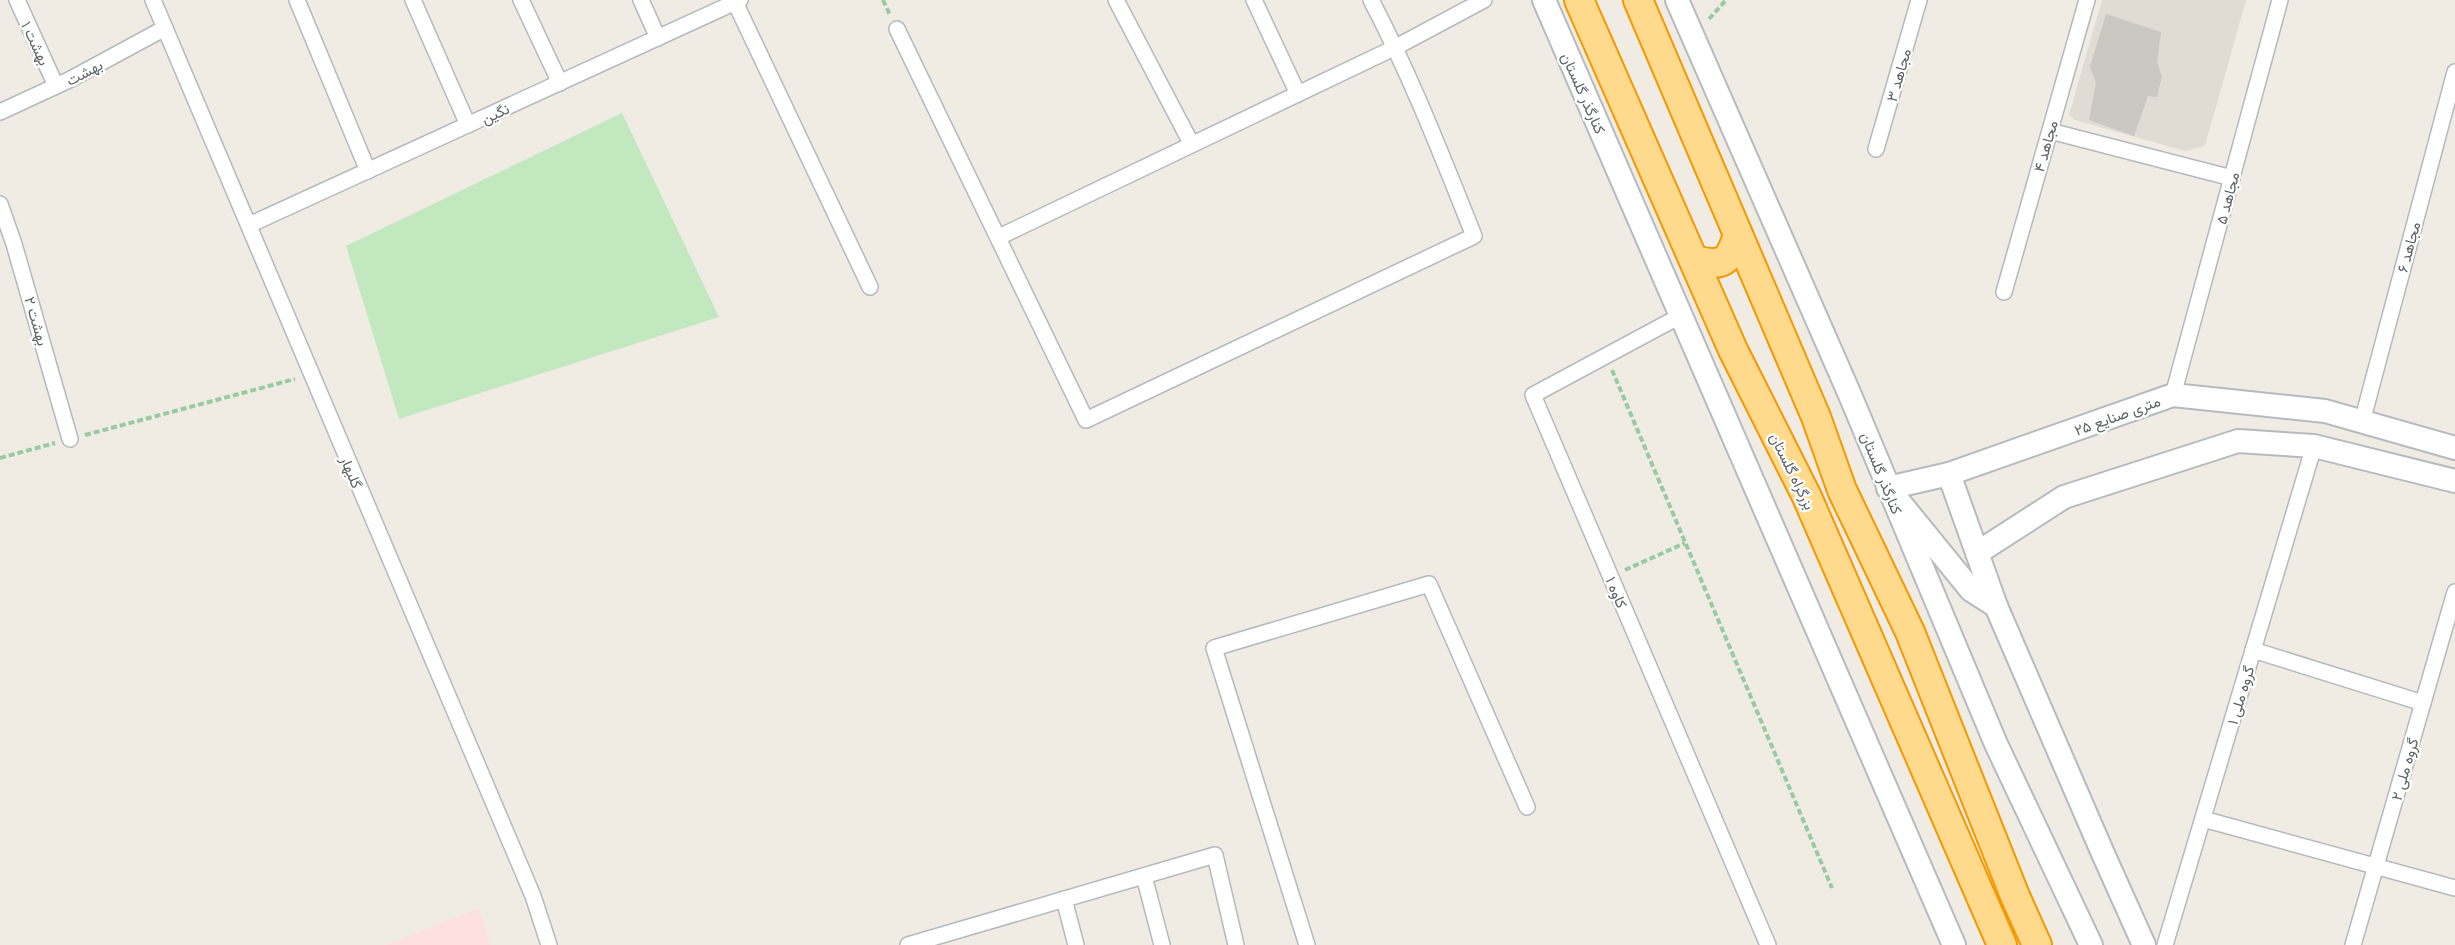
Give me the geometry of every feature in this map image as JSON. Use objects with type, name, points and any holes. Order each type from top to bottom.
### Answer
[{"type":"highway","name":"بزرگراه گلستان","points":[[1579,0],[1733,350],[1807,497],[2002,945]]},
{"type":"highway","points":[[1638,0],[1816,417],[1842,490],[1910,632],[2015,896],[2037,945]]},
{"type":"highway","points":[[1694,260],[1711,264],[1724,260],[1731,254],[1738,235]]},
{"type":"highway","points":[[1711,298],[1721,282],[1729,277],[1740,273],[1756,277]]},
{"type":"street","name":"بهشت ۱","points":[[17,0],[56,86]]},
{"type":"street","name":"گلبهار","points":[[153,0],[529,886],[549,945]]},
{"type":"street","points":[[297,0],[368,171]]},
{"type":"street","points":[[413,0],[468,125]]},
{"type":"street","points":[[521,0],[560,83]]},
{"type":"street","points":[[641,0],[658,38]]},
{"type":"street","points":[[1116,0],[1191,143]]},
{"type":"street","points":[[1254,0],[1298,94]]},
{"type":"street","points":[[897,29],[1086,420],[1474,236],[1396,47],[1371,0]]},
{"type":"street","points":[[999,237],[1191,143],[1396,47],[1484,0]]},
{"type":"street","name":"کنارگذر گلستان","points":[[1544,0],[1954,945]]},
{"type":"street","name":"کنارگذر گلستان","points":[[1677,0],[1850,395],[1996,744],[2091,945]]},
{"type":"street","name":"مجاهد ۳","points":[[1876,149],[1919,0]]},
{"type":"street","name":"مجاهد ۴","points":[[2004,292],[2087,0]]},
{"type":"street","name":"۵ مجاهد","points":[[2174,395],[2280,0]]},
{"type":"street","points":[[737,1],[870,286]]},
{"type":"street","name":"نگین","points":[[249,225],[737,1]]},
{"type":"street","name":"بهشت","points":[[0,112],[56,86],[165,28]]},
{"type":"street","name":"۶ مجاهد","points":[[2362,422],[2455,72]]},
{"type":"street","points":[[2050,131],[2232,178]]},
{"type":"street","name":"بهشت ۲","points":[[0,204],[15,244],[70,439]]},
{"type":"street","name":"کاوه ۱","points":[[1682,315],[1533,395],[1768,945]]},
{"type":"street","name":"۲۵ متری صنایع","points":[[1888,488],[1949,474],[2174,395],[2325,411],[2455,448]]},
{"type":"street","points":[[2314,446],[2325,411]]},
{"type":"street","points":[[1977,553],[2064,497],[2238,441],[2314,446],[2455,481]]},
{"type":"street","name":"گروه ملی ۱","points":[[2165,945],[2314,446]]},
{"type":"street","points":[[1949,474],[1996,606],[2145,945]]},
{"type":"street","points":[[1888,488],[1971,590],[1996,606]]},
{"type":"street","points":[[1307,945],[1214,648],[1430,584],[1527,807]]},
{"type":"street","name":"گروه ملی ۲","points":[[2353,945],[2455,592]]},
{"type":"street","points":[[2253,650],[2423,703]]},
{"type":"street","points":[[2203,819],[2455,888]]},
{"type":"street","points":[[908,945],[1215,855],[1236,945]]},
{"type":"street","points":[[1144,876],[1161,945]]},
{"type":"street","points":[[1064,899],[1076,945]]},
{"type":"path","points":[[1606,356],[1832,888]]},
{"type":"path","points":[[0,458],[311,375]]},
{"type":"path","points":[[1611,576],[1685,543]]},
{"type":"shaded area","points":[[2102,0],[2246,0],[2205,146],[2185,151],[2075,120],[2069,115]]},
{"type":"shaded area","points":[[479,908],[490,945],[386,945]]},
{"type":"green space","points":[[622,113],[719,317],[399,419],[346,246]]},
{"type":"building","points":[[2106,14],[2161,32],[2157,62],[2162,76],[2157,97],[2148,96],[2134,136],[2089,120],[2096,83],[2090,67]]}]
